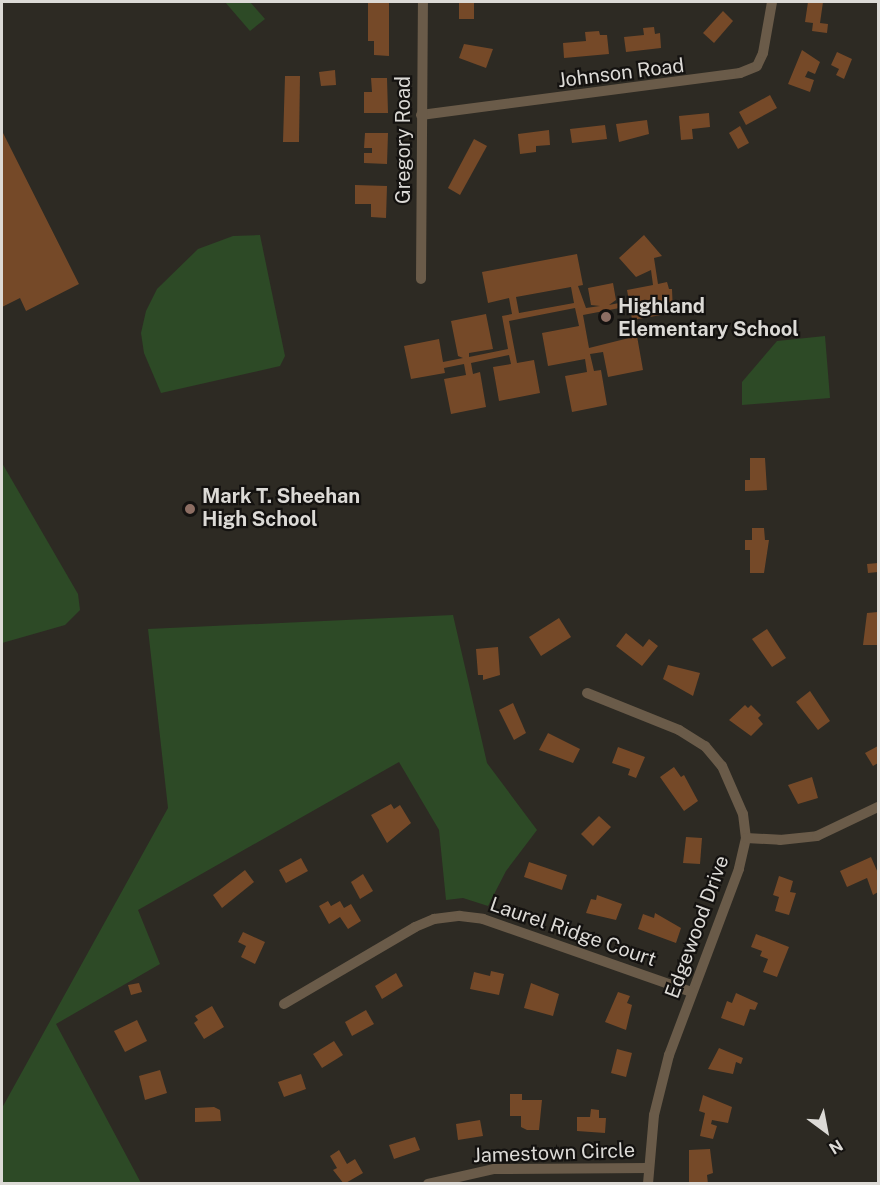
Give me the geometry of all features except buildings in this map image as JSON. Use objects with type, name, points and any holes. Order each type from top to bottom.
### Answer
[{"type":"street","name":"Gregory Road","points":[[421,279],[423,2]]},
{"type":"street","name":"Johnson Road","points":[[421,115],[740,73],[757,66],[763,53],[772,2]]},
{"type":"street","name":"Edgewood Drive","points":[[587,693],[679,730],[705,746],[735,789],[746,838],[739,869],[669,1055],[654,1115],[648,1184]]},
{"type":"street","points":[[746,838],[780,840],[818,836],[879,807]]},
{"type":"street","name":"Laurel Ridge Court","points":[[284,1004],[415,927],[434,919],[460,916],[483,919],[692,992]]},
{"type":"street","name":"Jamestown Circle","points":[[428,1184],[494,1169],[648,1167]]},
{"type":"green space","points":[[225,2],[250,2],[265,19],[250,31]]},
{"type":"green space","points":[[260,235],[285,356],[280,366],[161,393],[144,353],[141,333],[146,311],[157,289],[198,249],[233,236]]},
{"type":"green space","points":[[825,336],[830,398],[742,405],[742,382],[777,341]]},
{"type":"green space","points":[[2,463],[78,594],[80,610],[65,625],[2,643]]},
{"type":"green space","points":[[453,615],[487,763],[537,830],[506,871],[488,906],[463,898],[446,900],[439,830],[399,762],[138,910],[160,964],[56,1024],[141,1183],[2,1183],[2,1108],[168,808],[148,629]]},
{"type":"place","name":"Highland Elementary School","points":[[606,317]]},
{"type":"place","name":"Mark T. Sheehan High School","points":[[190,509]]}]
